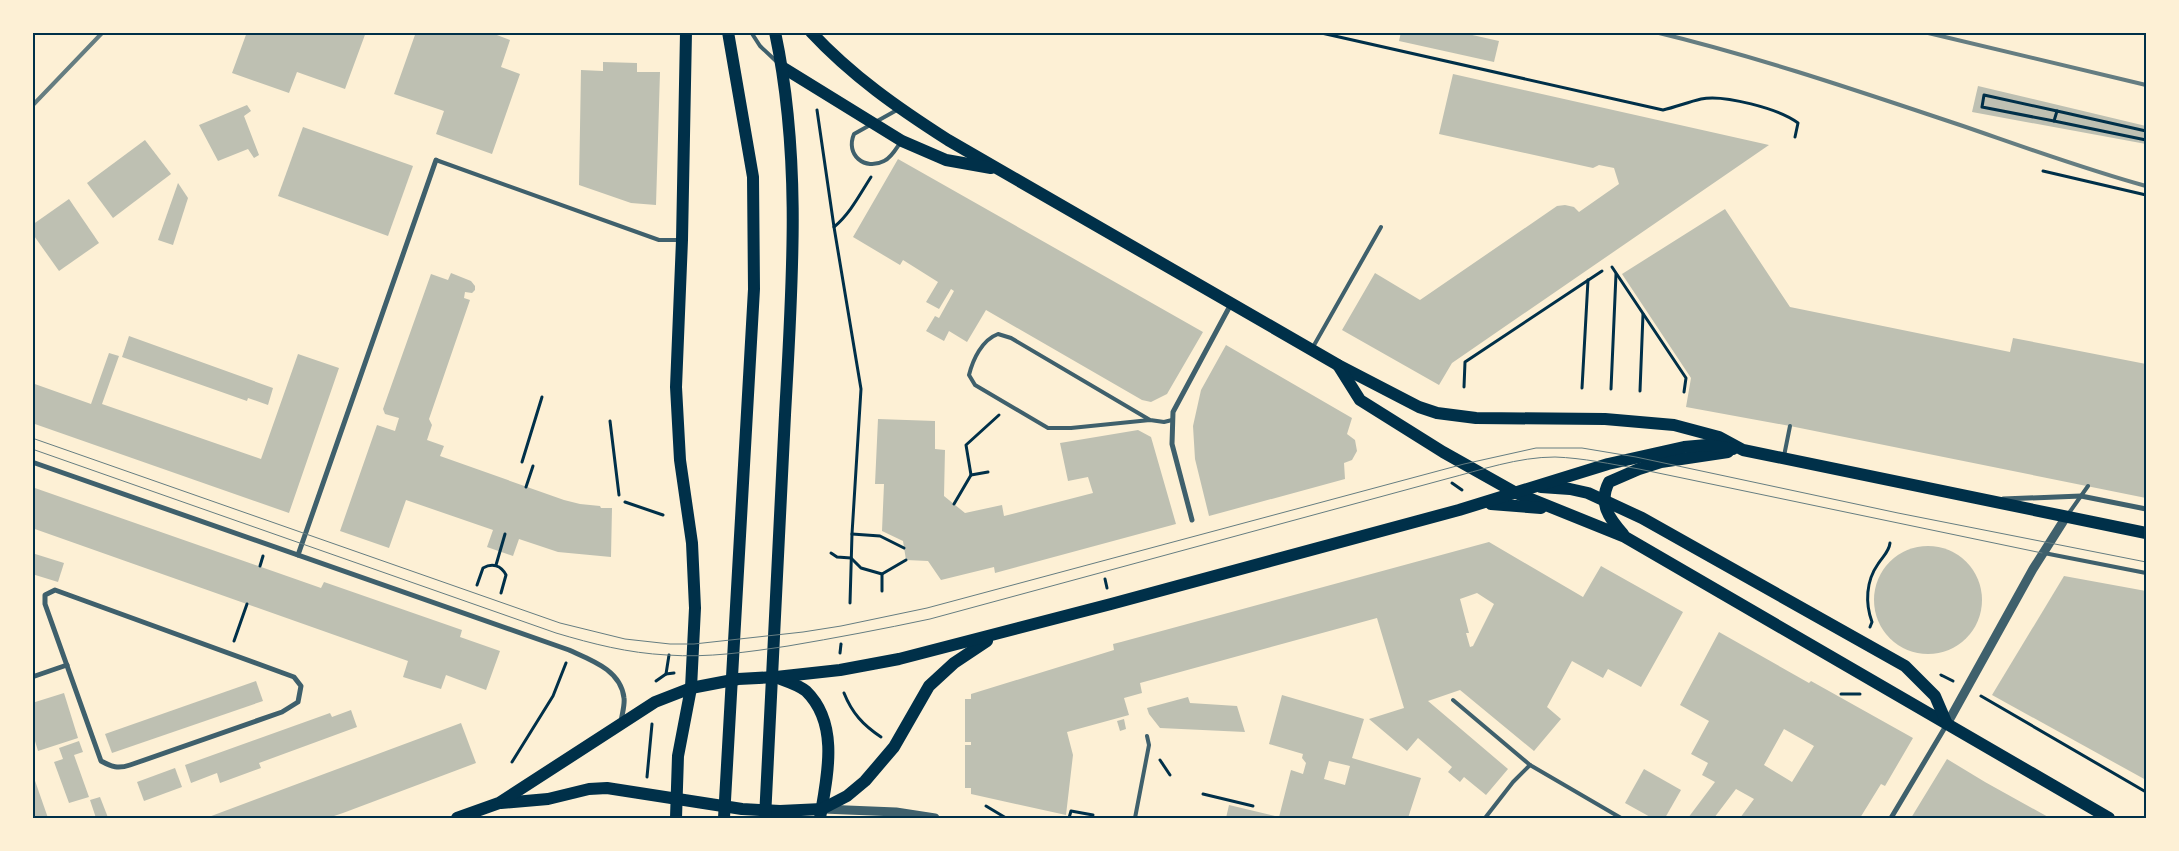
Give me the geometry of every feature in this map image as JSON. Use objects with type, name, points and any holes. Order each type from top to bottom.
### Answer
[{"type":"main road","points":[[676,818],[678,756],[692,688],[695,608],[692,552],[680,460],[676,387],[682,240],[686,32]]},
{"type":"main road","points":[[724,818],[754,289],[753,177],[728,32]]},
{"type":"main road","points":[[764,818],[792,290],[793,174],[790,123],[775,32]]},
{"type":"main road","points":[[811,32],[840,61],[899,109],[1231,304],[1338,365],[1419,407],[1437,413],[1460,416],[1644,421],[1694,430],[1719,437],[1743,450]]},
{"type":"main road","points":[[782,67],[902,141],[946,160],[1000,170]]},
{"type":"main road","points":[[1338,365],[1360,400],[1443,452],[1516,493],[1625,537],[2109,818]]},
{"type":"main road","points":[[457,818],[499,803],[621,722],[655,702],[692,688],[738,679],[840,670],[899,659],[995,636],[1480,504],[1600,466],[1667,450],[1707,445],[1743,450],[2146,533]]},
{"type":"main road","points":[[1625,537],[1608,517],[1604,499],[1609,482],[1638,469],[1667,461],[1743,450]]},
{"type":"main road","points":[[1536,487],[1570,489],[1604,499],[1642,518],[1905,666],[1935,696],[1947,724]]},
{"type":"main road","points":[[1480,504],[1529,506],[1570,514]]},
{"type":"main road","points":[[499,803],[548,799],[589,789],[607,788],[742,809],[821,814],[865,781],[894,746],[929,686],[954,663],[995,636]]},
{"type":"main road","points":[[776,677],[804,690],[817,706],[828,734],[830,766],[821,814]]},
{"type":"street","points":[[298,555],[436,160]]},
{"type":"street","points":[[1192,520],[1172,444],[1173,412],[1231,304]]},
{"type":"street","points":[[32,462],[570,650],[600,664],[612,673],[622,689],[624,699],[621,722]]},
{"type":"street","points":[[1982,500],[2082,496],[2146,509]]},
{"type":"street","points":[[1891,818],[1947,724],[2042,553],[2066,517]]},
{"type":"street","points":[[55,590],[230,654],[294,677],[301,686],[298,702],[282,712],[122,768],[111,766],[101,761],[45,604],[44,595],[55,590]]},
{"type":"street","points":[[32,677],[67,665]]},
{"type":"street","points":[[821,814],[896,812],[935,818]]},
{"type":"lane","points":[[751,32],[760,46],[782,67]]},
{"type":"lane","points":[[899,109],[854,134],[851,140],[852,152],[859,161],[873,165],[886,160],[902,141]]},
{"type":"lane","points":[[436,160],[659,240],[682,240]]},
{"type":"lane","points":[[1312,349],[1381,227]]},
{"type":"lane","points":[[1150,420],[1011,338],[998,334],[988,338],[972,366],[970,375],[975,385],[1048,428],[1072,428],[1150,420],[1164,422],[1172,420]]},
{"type":"lane","points":[[1784,458],[1790,426]]},
{"type":"lane","points":[[2066,517],[2088,486]]},
{"type":"lane","points":[[2042,553],[2146,573]]},
{"type":"lane","points":[[1452,700],[1530,765],[1621,818]]},
{"type":"lane","points":[[1135,818],[1149,745],[1147,736]]},
{"type":"lane","points":[[1485,818],[1513,782],[1530,765]]},
{"type":"path","points":[[1317,32],[1663,110],[1702,99],[1723,98],[1786,114],[1798,123],[1795,137]]},
{"type":"path","points":[[2146,131],[1984,95],[1982,107],[2146,140]]},
{"type":"path","points":[[817,109],[834,227],[861,389],[852,534],[850,603]]},
{"type":"path","points":[[2054,121],[2056,111]]},
{"type":"path","points":[[2043,171],[2146,195]]},
{"type":"path","points":[[834,227],[853,206],[872,176]]},
{"type":"path","points":[[1612,267],[1686,378],[1684,392]]},
{"type":"path","points":[[1464,387],[1465,362],[1602,270]]},
{"type":"path","points":[[1611,389],[1616,274]]},
{"type":"path","points":[[1582,388],[1588,280]]},
{"type":"path","points":[[1640,391],[1643,314]]},
{"type":"path","points":[[522,462],[542,397]]},
{"type":"path","points":[[954,504],[971,475],[966,445],[1008,406]]},
{"type":"path","points":[[610,421],[619,495]]},
{"type":"path","points":[[526,487],[533,466]]},
{"type":"path","points":[[971,475],[988,472]]},
{"type":"path","points":[[1452,483],[1463,490]]},
{"type":"path","points":[[626,502],[663,515]]},
{"type":"path","points":[[496,565],[506,534]]},
{"type":"path","points":[[852,534],[880,536],[904,548]]},
{"type":"path","points":[[1872,622],[1867,610],[1867,597],[1871,578],[1877,565],[1889,549],[1890,543]]},
{"type":"path","points":[[831,554],[837,557],[851,558],[861,568],[882,574],[906,560]]},
{"type":"path","points":[[477,585],[483,568],[489,565],[496,565],[503,569],[506,575],[501,594]]},
{"type":"path","points":[[882,574],[882,591]]},
{"type":"path","points":[[1105,578],[1108,588]]},
{"type":"path","points":[[230,654],[247,604]]},
{"type":"path","points":[[666,674],[669,656]]},
{"type":"path","points":[[512,762],[553,696],[564,669]]},
{"type":"path","points":[[656,690],[656,680],[666,674],[673,673]]},
{"type":"path","points":[[844,693],[853,712],[868,728],[883,739]]},
{"type":"path","points":[[646,777],[653,716]]},
{"type":"path","points":[[1202,794],[1253,806]]},
{"type":"path","points":[[986,806],[1006,818]]},
{"type":"path","points":[[1070,818],[1071,811],[1093,815]]},
{"type":"building","points":[[247,32],[366,32],[345,89],[297,72],[289,93],[232,73]]},
{"type":"building","points":[[416,32],[489,32],[510,40],[501,67],[520,74],[492,154],[436,134],[444,111],[394,94]]},
{"type":"building","points":[[1401,32],[1459,32],[1499,41],[1494,62],[1399,41]]},
{"type":"building","points":[[603,62],[637,63],[637,72],[660,72],[656,205],[631,203],[579,185],[581,70],[603,71]]},
{"type":"building","points":[[1453,74],[1769,145],[1452,363],[1439,385],[1342,330],[1375,273],[1420,300],[1557,206],[1574,207],[1579,212],[1619,184],[1614,168],[1599,165],[1593,168],[1439,134]]},
{"type":"building","points":[[1978,86],[2146,126],[2146,144],[1972,112]]},
{"type":"building","points":[[247,105],[251,111],[244,116],[259,155],[254,158],[248,149],[218,161],[199,125]]},
{"type":"building","points":[[303,127],[413,166],[388,236],[278,196]]},
{"type":"building","points":[[145,140],[171,174],[113,218],[87,183]]},
{"type":"building","points":[[898,159],[1203,332],[1167,394],[1151,402],[1142,400],[986,310],[967,342],[949,331],[944,341],[926,331],[935,316],[939,318],[954,291],[951,289],[939,309],[926,302],[938,282],[903,260],[900,265],[853,237]]},
{"type":"building","points":[[178,183],[188,198],[173,245],[158,240]]},
{"type":"building","points":[[69,199],[99,243],[59,271],[32,233],[32,225]]},
{"type":"building","points":[[1725,209],[1790,307],[2010,352],[2013,338],[2146,364],[2146,498],[1790,426],[1686,407],[1691,378],[1622,274]]},
{"type":"building","points":[[451,273],[471,281],[475,286],[475,290],[472,293],[465,292],[464,298],[470,300],[429,419],[432,425],[427,440],[444,446],[440,456],[564,500],[600,506],[601,508],[612,508],[611,557],[558,552],[519,539],[513,556],[487,547],[493,530],[406,500],[389,548],[340,531],[377,425],[395,431],[399,418],[385,414],[383,409],[431,274],[448,280]]},
{"type":"building","points":[[129,336],[273,388],[268,405],[248,398],[247,401],[122,357]]},
{"type":"building","points":[[1226,345],[1352,418],[1347,434],[1355,440],[1357,451],[1352,460],[1344,463],[1345,479],[1209,516],[1195,459],[1193,426],[1201,390]]},
{"type":"building","points":[[109,353],[119,356],[102,404],[261,459],[298,354],[339,368],[289,513],[32,423],[32,383],[91,404]]},
{"type":"building","points":[[878,419],[935,421],[935,449],[945,450],[944,496],[965,513],[1002,505],[1004,516],[1093,493],[1088,477],[1068,481],[1060,443],[1138,430],[1151,437],[1176,524],[995,573],[994,567],[941,580],[928,561],[906,560],[903,541],[882,531],[884,484],[875,484]]},
{"type":"building","points":[[32,487],[321,588],[324,582],[462,630],[460,637],[500,651],[486,690],[446,675],[441,689],[403,677],[408,661],[32,528]]},
{"type":"building","points":[[1489,542],[1583,597],[1601,566],[1683,612],[1641,687],[1608,669],[1603,678],[1572,661],[1547,707],[1561,719],[1534,751],[1460,690],[1428,701],[1508,769],[1486,795],[1464,777],[1460,782],[1448,772],[1452,767],[1418,738],[1407,751],[1369,719],[1404,708],[1377,618],[1140,683],[1142,693],[1124,698],[1129,715],[1067,732],[1073,755],[1066,815],[971,794],[971,788],[965,788],[965,745],[971,745],[971,742],[965,742],[965,699],[971,699],[971,694],[1114,650],[1113,644]],"holes":[[[1477,593],[1494,604],[1473,646],[1470,647],[1466,633],[1469,633],[1460,599]]]},
{"type":"building","points":[[1928,546],[1949,550],[1966,562],[1978,579],[1982,600],[1978,621],[1966,638],[1949,650],[1928,654],[1907,650],[1890,638],[1878,621],[1874,600],[1878,579],[1890,562],[1907,550]]},
{"type":"building","points":[[32,553],[64,563],[58,582],[32,574]]},
{"type":"building","points":[[2064,576],[2146,591],[2146,780],[1992,695]]},
{"type":"building","points":[[1719,632],[1809,683],[1811,681],[1913,738],[1885,786],[1881,784],[1860,818],[1740,818],[1754,799],[1736,789],[1714,818],[1688,818],[1715,782],[1702,775],[1708,763],[1691,754],[1709,721],[1680,705]],"holes":[[[1784,729],[1814,746],[1792,782],[1764,765]]]},
{"type":"building","points":[[256,681],[263,701],[112,753],[105,734]]},
{"type":"building","points":[[64,693],[78,738],[38,751],[35,741],[32,742],[32,703]]},
{"type":"building","points":[[1282,695],[1364,719],[1352,758],[1421,778],[1408,818],[1226,818],[1229,805],[1279,817],[1291,770],[1303,774],[1306,763],[1302,758],[1303,754],[1269,744]],"holes":[[[1329,761],[1350,766],[1345,785],[1324,779]]]},
{"type":"building","points":[[1188,697],[1190,703],[1237,706],[1245,732],[1160,728],[1149,714],[1147,708]]},
{"type":"building","points":[[351,710],[357,727],[259,763],[261,768],[220,783],[217,773],[191,783],[185,765],[330,713],[332,717]]},
{"type":"building","points":[[1124,719],[1126,729],[1120,731],[1117,721]]},
{"type":"building","points":[[461,723],[476,763],[343,813],[328,818],[206,818]]},
{"type":"building","points":[[79,741],[83,752],[74,755],[89,797],[69,803],[54,762],[63,759],[59,748]]},
{"type":"building","points":[[1947,759],[1985,782],[2050,818],[1911,818]]},
{"type":"building","points":[[175,768],[182,787],[144,801],[137,782]]},
{"type":"building","points":[[1644,769],[1681,790],[1665,818],[1652,818],[1625,803]]},
{"type":"building","points":[[33,775],[48,818],[32,818]]},
{"type":"building","points":[[100,797],[108,818],[96,818],[90,800]]},
{"type":"tram line","points":[[32,438],[560,623],[625,639],[670,644],[694,644],[803,632],[927,608],[1464,464],[1536,448],[1582,448],[1636,457],[1898,513],[2146,562]]},
{"type":"tram line","points":[[32,449],[556,633],[583,641],[638,652],[682,656],[728,654],[788,646],[930,619],[1486,468],[1527,459],[1555,457],[1597,461],[2042,553]]},
{"type":"railway","points":[[32,106],[103,32]]},
{"type":"railway","points":[[1655,32],[1733,52],[1810,76],[2077,165],[2146,186]]},
{"type":"railway","points":[[1924,32],[2146,85]]}]
